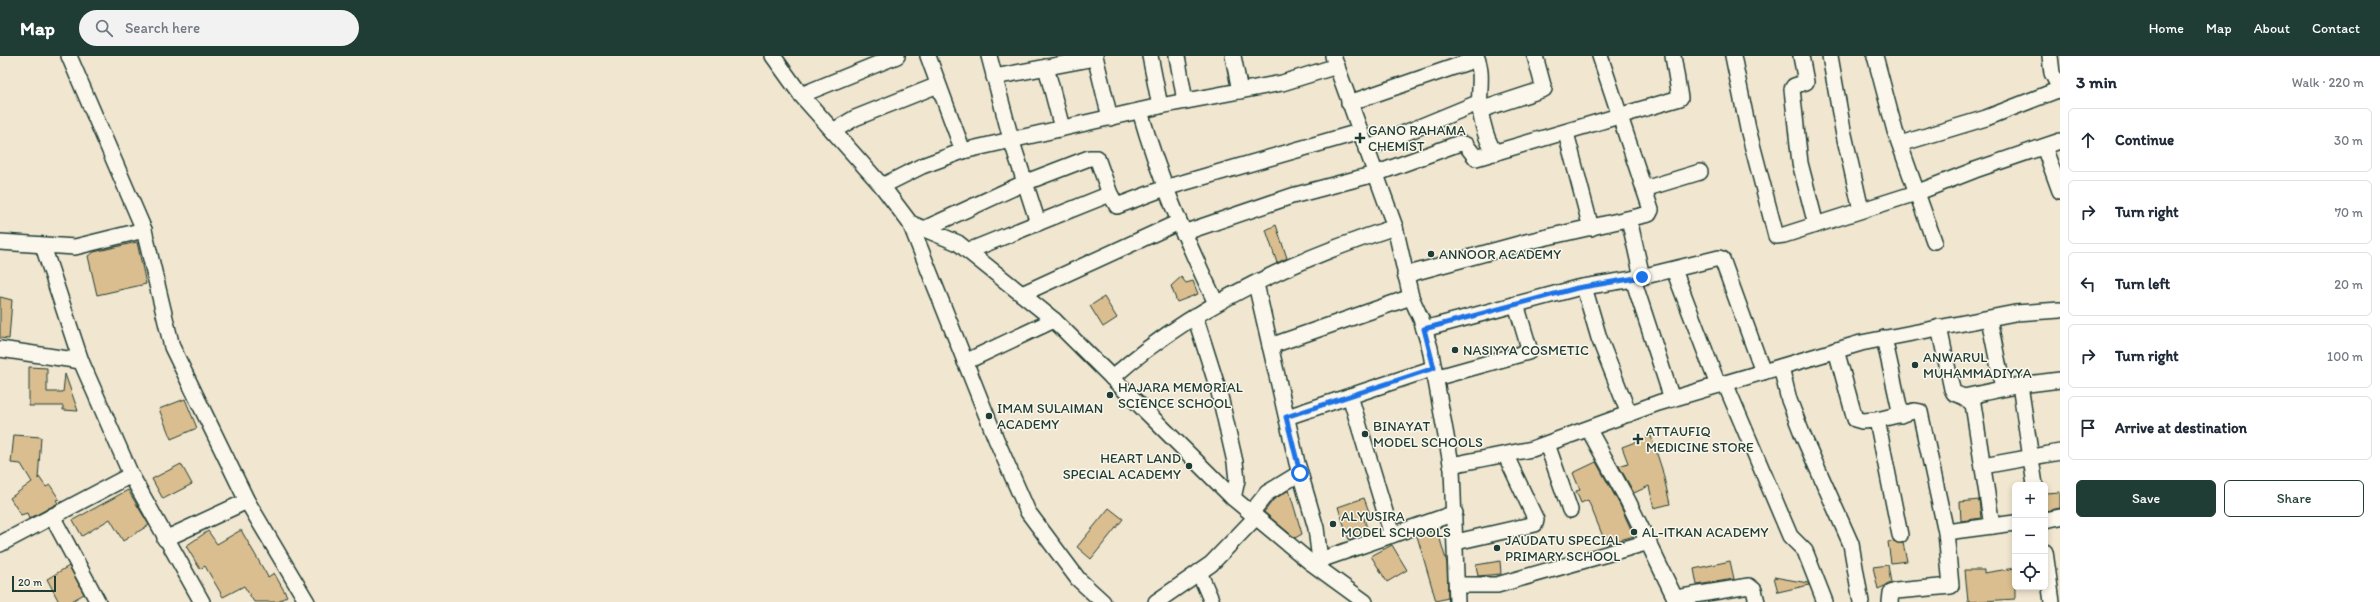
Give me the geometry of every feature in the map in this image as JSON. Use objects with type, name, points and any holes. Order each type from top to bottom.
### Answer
[{"type":"street","points":[[69,56],[144,230],[172,347],[247,501],[307,602]]},
{"type":"street","points":[[773,56],[800,95],[917,226],[966,362],[1028,512],[1078,579],[1103,602]]},
{"type":"street","points":[[800,95],[897,56]]},
{"type":"street","points":[[928,56],[963,151]]},
{"type":"street","points":[[989,56],[1011,139],[1038,223]]},
{"type":"street","points":[[1150,56],[1160,106]]},
{"type":"street","points":[[1177,56],[1185,101]]},
{"type":"street","points":[[1233,56],[1240,91]]},
{"type":"street","points":[[1366,149],[1480,106],[1544,89],[1535,56]]},
{"type":"street","points":[[1405,275],[1530,241],[1629,219],[1651,212],[1600,56]]},
{"type":"street","points":[[1022,294],[1181,227],[1375,174],[1460,143],[1466,145],[1476,158],[1566,133],[1682,97],[1673,56]]},
{"type":"street","points":[[1733,56],[1748,129],[1776,236],[1784,235],[1916,193],[2060,141]]},
{"type":"street","points":[[1801,56],[1806,82],[1794,86],[1792,89],[1800,163],[1816,225]]},
{"type":"street","points":[[1830,56],[1842,130],[1861,210]]},
{"type":"street","points":[[1875,56],[1900,144],[1934,241]]},
{"type":"street","points":[[1900,144],[1986,118],[2060,89],[2052,73],[2050,56]]},
{"type":"street","points":[[994,77],[1095,57],[1110,118]]},
{"type":"street","points":[[1348,103],[1476,57],[1482,80],[1480,106],[1491,148],[1496,153]]},
{"type":"street","points":[[882,186],[922,166],[963,151],[1160,106],[1282,83],[1336,59],[1348,103],[1395,228],[1405,275],[1411,296],[1424,329],[1435,373],[1451,465],[1455,512],[1457,602]]},
{"type":"street","points":[[1046,67],[1062,128]]},
{"type":"street","points":[[833,132],[861,115],[938,85]]},
{"type":"street","points":[[1140,111],[1153,158],[1181,227],[1216,303]]},
{"type":"street","points":[[917,226],[1092,157],[1097,158],[1115,204],[1123,205],[1165,188],[1359,132]]},
{"type":"street","points":[[1566,133],[1591,228]]},
{"type":"street","points":[[2044,147],[2060,191]]},
{"type":"street","points":[[1644,189],[1700,172]]},
{"type":"street","points":[[968,252],[1110,194]]},
{"type":"street","points":[[1629,219],[1638,278],[1672,399]]},
{"type":"street","points":[[917,226],[958,244],[1054,320],[1233,498],[1320,565],[1365,602]]},
{"type":"street","points":[[1112,378],[1146,349],[1216,303],[1315,255],[1395,228]]},
{"type":"street","points":[[0,242],[75,247],[144,230]]},
{"type":"street","points":[[43,246],[81,361],[131,475],[165,539],[202,602]]},
{"type":"street","points":[[1424,329],[1584,287],[1638,278],[1674,270],[1715,258],[1722,259],[1763,372]]},
{"type":"street","points":[[1674,270],[1722,384],[1790,536],[1805,551],[1823,602]]},
{"type":"street","points":[[1256,284],[1286,417],[1316,528],[1320,565]]},
{"type":"street","points":[[1584,287],[1599,338],[1629,414]]},
{"type":"street","points":[[1270,346],[1411,296]]},
{"type":"street","points":[[1286,417],[1350,396],[1435,373],[1528,352],[1529,348],[1516,304]]},
{"type":"street","points":[[1451,465],[1506,456],[1547,444],[1672,399],[1836,350],[1884,338],[2016,313],[2060,310]]},
{"type":"street","points":[[1195,316],[1219,392],[1235,462],[1237,480],[1233,498]]},
{"type":"street","points":[[1989,318],[2003,388]]},
{"type":"street","points":[[966,362],[1054,320]]},
{"type":"street","points":[[1939,327],[1952,389],[1954,393],[1964,397],[1972,404],[1992,526]]},
{"type":"street","points":[[1884,338],[1901,415]]},
{"type":"street","points":[[0,350],[81,361]]},
{"type":"street","points":[[1836,350],[1855,419],[1862,422],[1901,415],[1914,411],[1920,412],[1946,532],[1951,586],[1934,596],[1896,591],[1891,593],[1890,602]]},
{"type":"street","points":[[1781,367],[1789,400],[1803,436],[1851,544],[1861,602]]},
{"type":"street","points":[[1964,397],[2003,388],[2060,380]]},
{"type":"street","points":[[2020,385],[2035,482]]},
{"type":"street","points":[[1350,396],[1392,534]]},
{"type":"street","points":[[1877,420],[1900,535]]},
{"type":"street","points":[[1589,430],[1649,542],[1676,600],[1749,586],[1754,590],[1757,602]]},
{"type":"street","points":[[1547,444],[1570,510]]},
{"type":"street","points":[[1983,466],[2060,452]]},
{"type":"street","points":[[1456,542],[1535,524],[1536,520],[1506,456]]},
{"type":"street","points":[[1156,602],[1218,558],[1254,515],[1267,493],[1300,473]]},
{"type":"street","points":[[0,544],[131,475]]},
{"type":"street","points":[[165,539],[247,501]]},
{"type":"street","points":[[1320,565],[1392,534],[1455,512]]},
{"type":"street","points":[[52,516],[98,602]]},
{"type":"street","points":[[2048,519],[2060,517]]},
{"type":"street","points":[[1946,532],[2012,523]]},
{"type":"street","points":[[0,529],[13,537]]},
{"type":"street","points":[[1457,585],[1497,585],[1649,542]]},
{"type":"street","points":[[2050,556],[2052,602]]},
{"type":"street","points":[[1199,572],[1212,602]]},
{"type":"building","points":[[1276,225],[1287,258],[1277,263],[1266,230]]},
{"type":"building","points":[[137,242],[146,284],[97,295],[88,256],[94,252]]},
{"type":"building","points":[[1181,277],[1186,283],[1193,281],[1198,294],[1177,302],[1171,286]]},
{"type":"building","points":[[0,297],[12,300],[9,339],[0,338]]},
{"type":"building","points":[[1104,297],[1117,318],[1103,327],[1090,306]]},
{"type":"building","points":[[29,367],[47,368],[47,392],[63,392],[65,374],[78,411],[63,410],[63,406],[29,406]]},
{"type":"building","points":[[185,399],[197,428],[171,439],[159,409]]},
{"type":"building","points":[[14,435],[41,437],[38,479],[39,477],[46,487],[50,485],[59,499],[56,500],[58,503],[29,519],[27,513],[21,515],[10,498],[32,482],[21,464],[11,463]]},
{"type":"building","points":[[1651,436],[1662,469],[1670,504],[1654,508],[1649,486],[1634,493],[1619,466],[1628,463],[1622,447]]},
{"type":"building","points":[[1596,462],[1620,505],[1634,536],[1606,544],[1588,500],[1581,503],[1576,491],[1580,490],[1573,473]]},
{"type":"building","points":[[181,464],[192,484],[163,499],[152,479]]},
{"type":"building","points":[[128,490],[149,525],[123,541],[110,519],[82,536],[73,520]]},
{"type":"building","points":[[1289,490],[1302,534],[1295,538],[1264,512],[1273,500]]},
{"type":"building","points":[[2060,492],[2060,508],[2048,510],[2048,493]]},
{"type":"building","points":[[1364,498],[1371,517],[1364,519],[1369,533],[1349,540],[1338,507]]},
{"type":"building","points":[[1979,500],[1981,518],[1961,521],[1960,502]]},
{"type":"building","points":[[1109,508],[1123,519],[1091,559],[1077,547]]},
{"type":"building","points":[[1437,529],[1447,563],[1448,598],[1436,601],[1417,536]]},
{"type":"building","points":[[241,530],[268,577],[274,573],[287,596],[278,602],[254,602],[244,586],[223,597],[205,566],[200,569],[186,546],[208,531],[217,544]]},
{"type":"building","points":[[1894,541],[1903,543],[1907,561],[1891,563],[1888,542]]},
{"type":"building","points":[[1392,545],[1407,570],[1387,582],[1371,556]]},
{"type":"building","points":[[1500,561],[1501,574],[1478,576],[1476,565]]},
{"type":"building","points":[[1730,561],[1734,579],[1697,585],[1694,569]]},
{"type":"building","points":[[1888,565],[1891,583],[1878,589],[1873,567]]},
{"type":"building","points":[[69,566],[84,594],[70,602],[59,602],[47,579]]},
{"type":"building","points":[[2012,568],[2012,590],[2015,590],[2015,599],[1968,602],[1965,570],[1984,570],[1984,573]]},
{"type":"building","points":[[1774,577],[1808,583],[1809,585],[1778,592]]},
{"type":"place","name":"GANO RAHAMA CHEMIST","points":[[1360,138]]},
{"type":"place","name":"ANNOOR ACADEMY","points":[[1431,254]]},
{"type":"place","name":"NASIYYA COSMETIC","points":[[1455,350]]},
{"type":"place","name":"ANWARUL MUHAMMADIYYA","points":[[1915,365]]},
{"type":"place","name":"HAJARA MEMORIAL SCIENCE SCHOOL","points":[[1110,395]]},
{"type":"place","name":"IMAM SULAIMAN ACADEMY","points":[[989,416]]},
{"type":"place","name":"BINAYAT MODEL SCHOOLS","points":[[1365,434]]},
{"type":"place","name":"ATTAUFIQ MEDICINE STORE","points":[[1638,439]]},
{"type":"place","name":"HEART LAND SPECIAL ACADEMY","points":[[1189,466]]},
{"type":"place","name":"ALYUSIRA MODEL SCHOOLS","points":[[1333,524]]},
{"type":"place","name":"AL-ITKAN ACADEMY","points":[[1634,532]]},
{"type":"place","name":"JAUDATU SPECIAL PRIMARY SCHOOL","points":[[1497,548]]},
{"type":"route","points":[[1300,473],[1286,417],[1434,368],[1424,329],[1577,288],[1642,277]]}]
